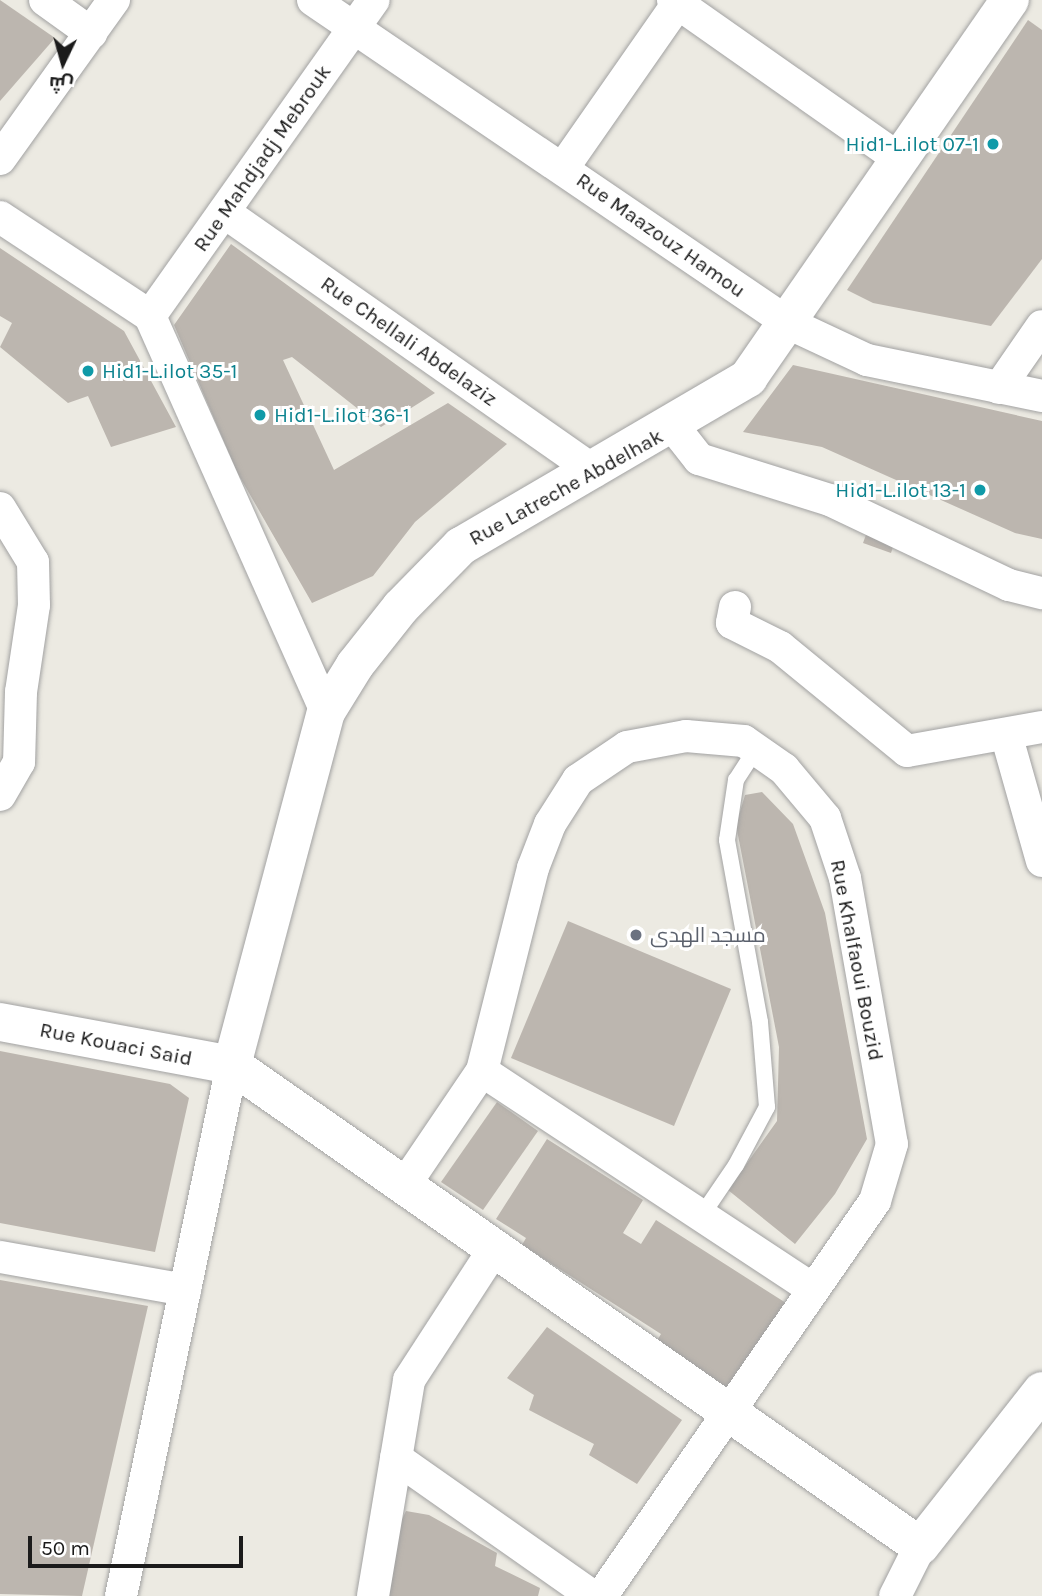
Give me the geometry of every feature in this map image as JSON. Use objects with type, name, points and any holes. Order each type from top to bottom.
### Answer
[{"type":"street","points":[[45,0],[91,33]]},
{"type":"street","points":[[0,159],[114,0]]},
{"type":"street","name":"Rue Maazouz Hamou","points":[[313,0],[790,324],[867,360],[1042,397]]},
{"type":"street","name":"Rue Mahdjadj Mebrouk","points":[[150,316],[374,0]]},
{"type":"street","name":"Rue Latreche Abdelhak","points":[[232,1065],[326,712],[355,665],[401,607],[461,546],[673,426],[748,378],[790,324],[1010,0]]},
{"type":"street","points":[[563,168],[676,2],[901,160]]},
{"type":"street","name":"Rue Chellali Abdelaziz","points":[[224,212],[594,471]]},
{"type":"street","points":[[0,217],[150,316],[326,712]]},
{"type":"street","points":[[999,388],[1042,326]]},
{"type":"street","points":[[673,426],[699,458],[830,500],[1009,585],[1042,593]]},
{"type":"street","points":[[0,508],[33,562],[33,636],[10,690],[19,762],[0,795]]},
{"type":"street","points":[[735,607],[732,623],[780,648],[907,751],[1042,727]]},
{"type":"street","points":[[1006,734],[1042,861]]},
{"type":"street","name":"Rue Khalfaoui Bouzid","points":[[404,1186],[482,1071],[533,868],[550,824],[578,780],[627,747],[686,736],[744,741],[784,769],[825,818],[845,878],[892,1144],[875,1201],[726,1412],[601,1596]]},
{"type":"street","name":"Rue Kouaci Said","points":[[0,1022],[232,1065]]},
{"type":"street","points":[[121,1596],[232,1065],[920,1546]]},
{"type":"street","points":[[482,1071],[813,1289]]},
{"type":"street","points":[[373,1596],[409,1380],[494,1249]]},
{"type":"street","points":[[0,1257],[185,1290]]},
{"type":"street","points":[[895,1596],[920,1546],[1042,1391]]},
{"type":"street","points":[[396,1458],[592,1596]]},
{"type":"lane","points":[[702,1215],[736,1165],[767,1107],[760,1022],[727,840],[737,780],[756,748]]},
{"type":"building","points":[[0,0],[55,38],[0,101]]},
{"type":"building","name":"Hid1-L.ilot 07-1","points":[[1028,20],[1042,30],[1042,259],[991,326],[873,303],[847,290]]},
{"type":"building","name":"Hid1-L.ilot 36-1","points":[[231,244],[435,393],[381,427],[292,357],[283,360],[334,470],[448,403],[507,444],[415,522],[373,576],[312,603],[237,472],[174,325]]},
{"type":"building","name":"Hid1-L.ilot 35-1","points":[[0,248],[124,331],[176,427],[111,447],[88,396],[68,403],[0,347],[12,323],[0,316]]},
{"type":"building","name":"Hid1-L.ilot 13-1","points":[[793,365],[1042,421],[1042,539],[1015,533],[822,447],[743,432]]},
{"type":"building","points":[[867,532],[895,541],[891,553],[863,543]]},
{"type":"building","points":[[762,792],[793,824],[825,913],[867,1139],[835,1194],[795,1244],[728,1190],[777,1121],[779,1047],[736,825],[745,795]]},
{"type":"building","points":[[568,921],[731,989],[674,1126],[511,1058]]},
{"type":"building","points":[[0,1051],[170,1084],[189,1098],[155,1252],[0,1223]]},
{"type":"building","points":[[497,1102],[538,1131],[483,1210],[441,1182]]},
{"type":"building","points":[[547,1139],[643,1200],[623,1233],[641,1244],[656,1220],[786,1303],[729,1391],[655,1344],[661,1334],[522,1245],[526,1238],[496,1219]]},
{"type":"building","points":[[0,1280],[148,1306],[82,1596],[0,1594]]},
{"type":"building","points":[[547,1327],[682,1420],[637,1484],[589,1455],[594,1444],[529,1410],[534,1395],[507,1378]]},
{"type":"building","points":[[406,1511],[429,1515],[497,1553],[495,1566],[540,1588],[538,1596],[381,1596],[398,1527]]},
{"type":"place","name":"Hid1-L.ilot 07-1","points":[[993,144]]},
{"type":"place","name":"Hid1-L.ilot 35-1","points":[[88,371]]},
{"type":"place","name":"Hid1-L.ilot 36-1","points":[[260,415]]},
{"type":"place","name":"Hid1-L.ilot 13-1","points":[[980,490]]},
{"type":"place","name":"مسجد الهدى","points":[[636,935]]}]
